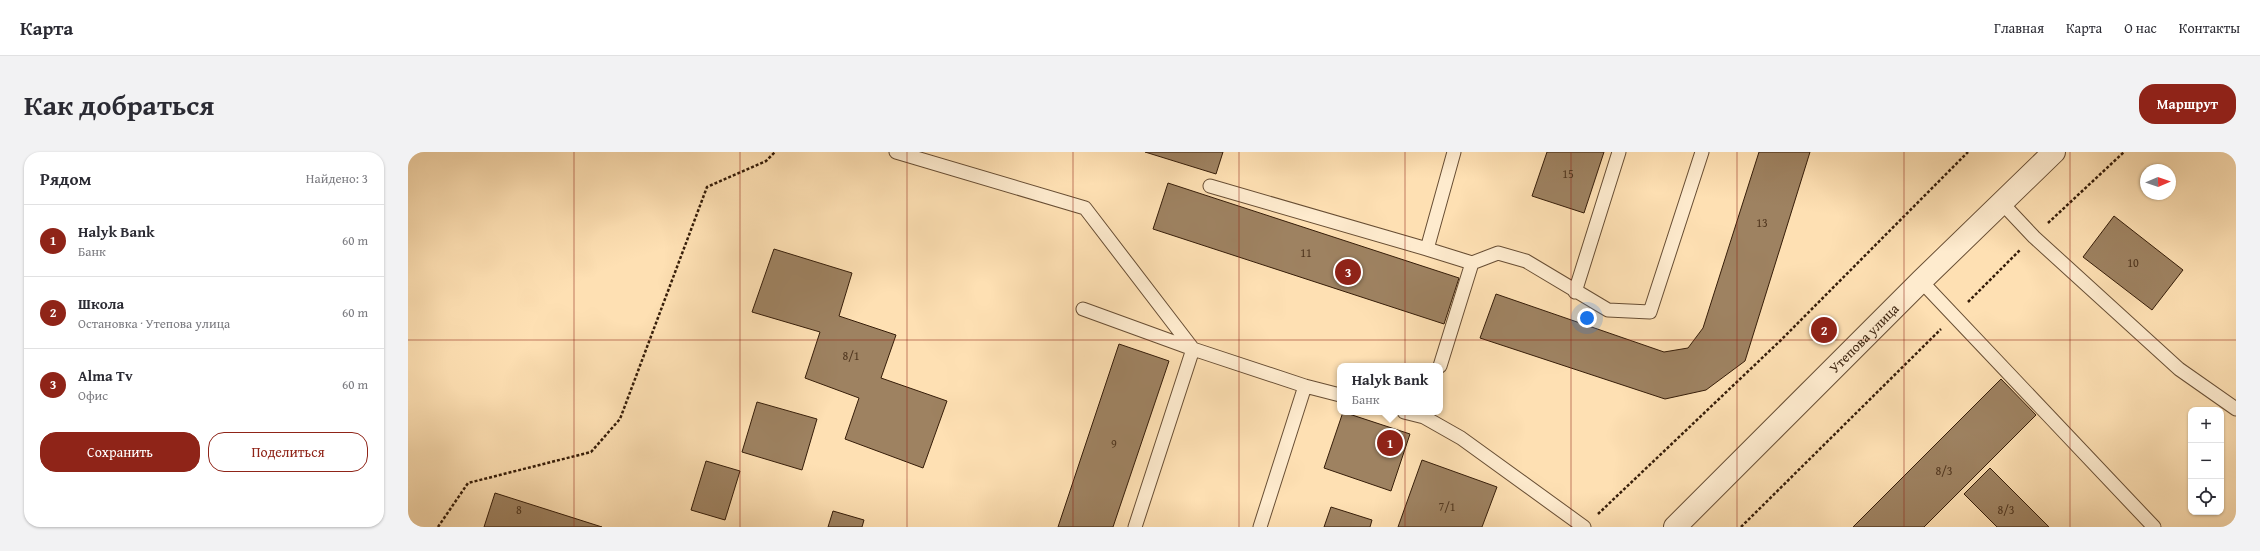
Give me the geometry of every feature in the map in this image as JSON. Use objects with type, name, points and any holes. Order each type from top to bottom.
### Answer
[{"type":"street","name":"Утепова улица","points":[[1675,527],[1920,281],[2054,152]]},
{"type":"lane","points":[[896,152],[1085,208],[1193,349]]},
{"type":"lane","points":[[1426,249],[1454,152]]},
{"type":"lane","points":[[1575,292],[1619,152]]},
{"type":"lane","points":[[1210,186],[1472,263],[1498,253],[1526,261],[1575,292],[1608,310],[1650,312],[1702,152]]},
{"type":"lane","points":[[2002,202],[2034,237],[2179,369],[2236,409]]},
{"type":"lane","points":[[1441,363],[1472,263]]},
{"type":"lane","points":[[1920,281],[2154,527]]},
{"type":"lane","points":[[1084,309],[1193,349],[1305,386],[1337,394]]},
{"type":"lane","points":[[1135,527],[1193,349]]},
{"type":"lane","points":[[1260,527],[1305,386]]},
{"type":"lane","points":[[1425,415],[1461,438],[1584,527]]},
{"type":"path","points":[[438,527],[468,483],[591,452],[620,419],[707,187],[766,161],[775,152]]},
{"type":"path","points":[[1596,516],[1781,340],[1968,152]]},
{"type":"path","points":[[1741,527],[2034,237],[2124,152]]},
{"type":"building","points":[[1145,152],[1223,152],[1216,174]]},
{"type":"building","points":[[1547,152],[1604,152],[1584,213],[1532,196]]},
{"type":"building","points":[[1759,152],[1810,152],[1745,361],[1706,390],[1665,399],[1480,338],[1496,294],[1664,352],[1688,348],[1703,328]]},
{"type":"building","points":[[1168,183],[1459,278],[1444,324],[1153,229]]},
{"type":"building","points":[[2114,216],[2183,270],[2152,310],[2083,257]]},
{"type":"building","points":[[774,249],[852,273],[839,316],[896,335],[881,378],[947,401],[923,468],[845,439],[859,398],[805,378],[820,332],[752,312]]},
{"type":"building","points":[[1119,344],[1169,361],[1113,527],[1058,527]]},
{"type":"building","points":[[2001,379],[2036,415],[1924,527],[1853,527]]},
{"type":"building","points":[[757,402],[817,419],[802,470],[742,452]]},
{"type":"building","points":[[1342,415],[1352,415],[1410,434],[1391,491],[1324,468]]},
{"type":"building","points":[[1422,460],[1497,487],[1482,527],[1398,527]]},
{"type":"building","points":[[706,461],[740,471],[725,520],[691,510]]},
{"type":"building","points":[[1990,468],[2049,527],[1997,527],[1964,494]]},
{"type":"building","points":[[495,493],[602,527],[484,527]]},
{"type":"building","points":[[1331,507],[1372,520],[1370,527],[1324,527]]},
{"type":"building","points":[[833,511],[864,520],[862,527],[828,527]]},
{"type":"place","name":"Alma Tv","points":[[1348,272]]},
{"type":"place","name":"Школа","points":[[1824,330]]},
{"type":"place","name":"Halyk Bank","points":[[1390,443]]}]
